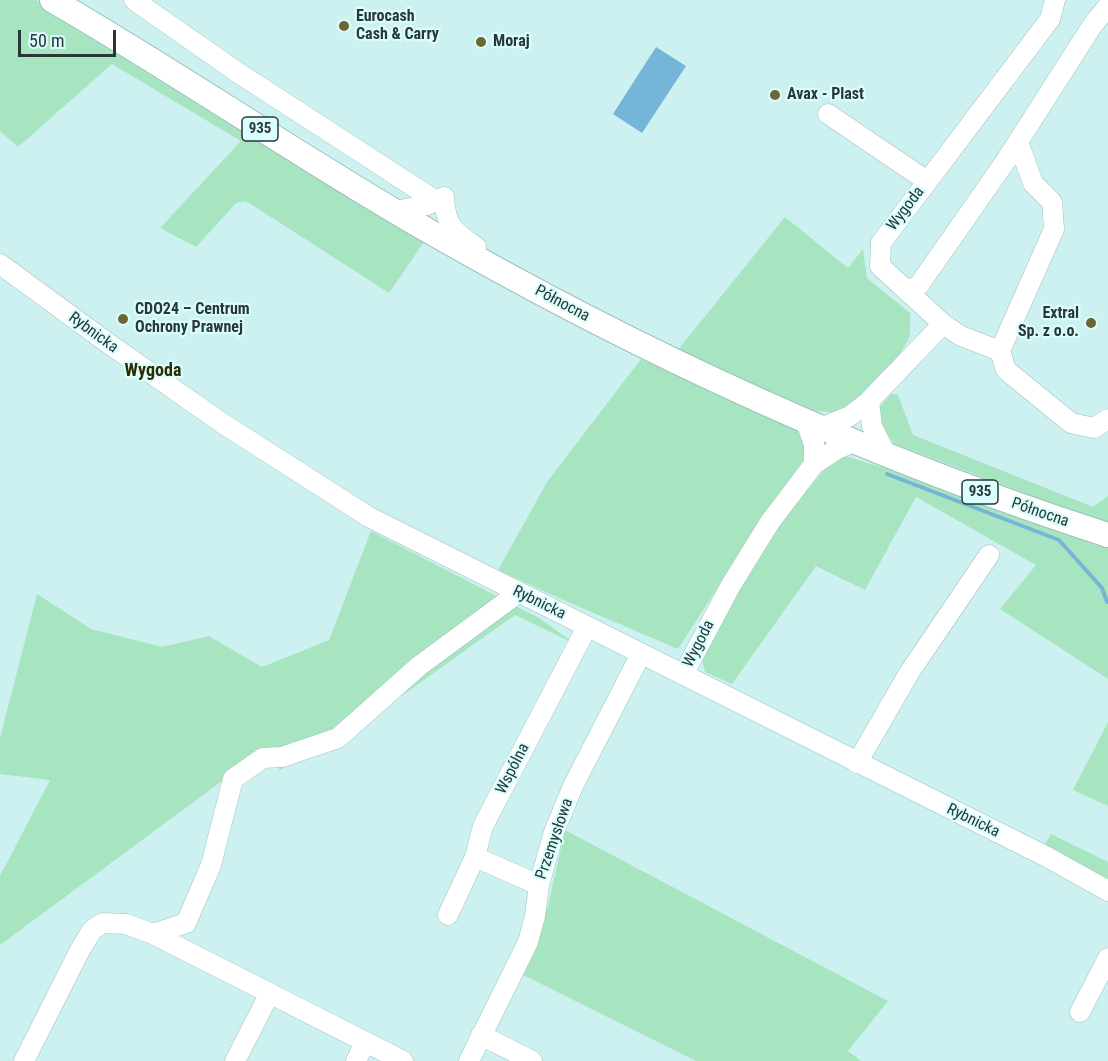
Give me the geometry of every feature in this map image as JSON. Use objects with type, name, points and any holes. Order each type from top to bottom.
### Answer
[{"type":"main road","name":"Północna","points":[[52,0],[395,211],[489,265],[627,338],[854,442],[981,492],[1108,535]]},
{"type":"street","points":[[134,0],[237,72],[440,199],[445,207],[450,226],[485,253],[489,265]]},
{"type":"street","name":"Wygoda","points":[[1000,351],[962,336],[943,324],[880,266],[881,243],[1050,19],[1055,0]]},
{"type":"street","points":[[907,291],[919,285],[1018,142],[1092,26],[1108,6]]},
{"type":"street","points":[[828,114],[927,181]]},
{"type":"street","points":[[1018,142],[1033,183],[1052,202],[1054,229],[1000,351],[1006,370],[1071,423],[1094,428],[1108,419]]},
{"type":"street","points":[[395,211],[416,208],[440,199]]},
{"type":"street","name":"Rybnicka","points":[[0,264],[152,375],[304,477],[369,517],[1047,857],[1108,891]]},
{"type":"street","points":[[814,464],[813,425],[850,416],[869,401],[943,324]]},
{"type":"street","points":[[869,401],[872,426],[886,455]]},
{"type":"street","points":[[814,464],[837,449],[854,442]]},
{"type":"street","name":"Wygoda","points":[[683,675],[736,576],[770,522],[814,464]]},
{"type":"street","points":[[857,763],[909,673],[989,555]]},
{"type":"street","points":[[153,934],[186,923],[211,865],[233,779],[263,758],[293,754],[338,738],[419,666],[518,593]]},
{"type":"street","name":"Wspólna","points":[[448,915],[475,857],[483,826],[587,627]]},
{"type":"street","name":"Przemysłowa","points":[[469,1061],[528,942],[535,916],[538,885],[554,832],[573,786],[641,654]]},
{"type":"street","points":[[475,857],[538,885]]},
{"type":"street","points":[[24,1061],[80,950],[92,930],[103,923],[126,924],[153,934],[403,1061]]},
{"type":"street","points":[[1080,1012],[1108,958]]},
{"type":"street","points":[[234,1061],[270,993]]},
{"type":"street","points":[[481,1035],[532,1061]]},
{"type":"street","points":[[356,1061],[365,1042]]},
{"type":"green space","points":[[0,0],[36,0],[44,4],[424,238],[424,242],[389,293],[246,201],[236,203],[196,247],[160,228],[241,141],[112,64],[18,147],[0,131]]},
{"type":"green space","points":[[785,217],[848,268],[863,249],[867,278],[910,313],[909,337],[897,357],[867,390],[838,413],[808,410],[677,351]]},
{"type":"green space","points":[[641,359],[799,430],[806,445],[802,467],[762,519],[678,649],[498,570],[547,482]]},
{"type":"green space","points":[[891,394],[898,395],[913,435],[1093,507],[1108,496],[1108,527],[895,444],[880,426],[879,408]]},
{"type":"green space","points":[[842,455],[920,479],[1108,545],[1108,679],[1000,609],[1036,565],[916,497],[865,590],[816,566],[732,684],[705,672],[702,659],[714,628],[779,523],[831,462]]},
{"type":"green space","points":[[371,531],[539,618],[577,645],[515,615],[358,727],[280,770],[264,750],[0,945],[0,876],[50,780],[0,774],[0,738],[37,594],[91,629],[162,647],[209,636],[262,667],[329,640]]},
{"type":"green space","points":[[1108,722],[1108,806],[1073,790]]},
{"type":"green space","points":[[565,830],[888,1001],[848,1051],[861,1061],[696,1061],[523,975],[548,906]]},
{"type":"green space","points":[[1051,834],[1108,862],[1108,879],[1045,844]]},
{"type":"water","points":[[656,47],[686,66],[642,133],[613,114]]},
{"type":"waterway","points":[[887,474],[1059,540],[1102,588],[1107,602]]},
{"type":"place","name":"Eurocash Cash & Carry","points":[[344,26]]},
{"type":"place","name":"Moraj","points":[[481,42]]},
{"type":"place","name":"Avax - Plast","points":[[775,95]]},
{"type":"place","name":"CDO24 – Centrum Ochrony Prawnej","points":[[123,319]]},
{"type":"place","name":"Extral Sp. z o.o.","points":[[1091,323]]},
{"type":"district","name":"Wygoda","points":[[153,371]]}]
